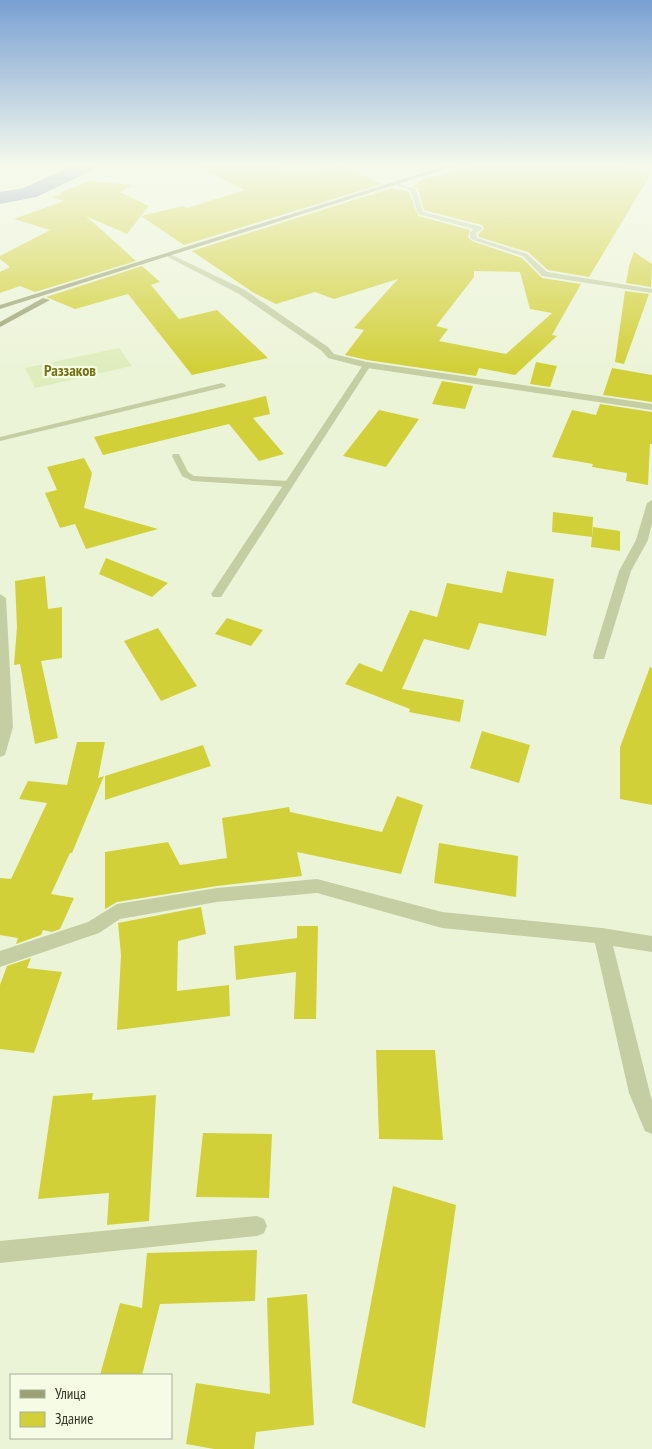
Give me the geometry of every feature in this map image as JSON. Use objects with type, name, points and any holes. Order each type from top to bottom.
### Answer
[{"type":"main road","points":[[0,307],[243,233]]},
{"type":"main road","points":[[0,325],[68,287]]},
{"type":"street","points":[[473,233],[475,239],[526,255],[545,274],[652,291]]},
{"type":"street","points":[[170,256],[242,292],[325,349],[332,356],[367,365],[652,407]]},
{"type":"street","points":[[217,594],[367,365]]},
{"type":"street","points":[[599,656],[625,571],[642,540],[652,503]]},
{"type":"street","points":[[0,598],[3,728],[0,751]]},
{"type":"street","points":[[0,959],[93,928],[117,912],[217,895],[317,886],[442,920],[602,936],[652,944]]},
{"type":"street","points":[[602,936],[639,1093],[652,1124]]},
{"type":"street","points":[[0,1252],[257,1226]]},
{"type":"lane","points":[[0,439],[222,384]]},
{"type":"lane","points":[[176,456],[185,474],[192,478],[289,484]]},
{"type":"shaded area","points":[[119,348],[132,366],[35,388],[25,368]]},
{"type":"building","points":[[45,233],[104,233],[136,261],[35,292],[20,286],[0,293],[0,272],[10,267],[0,259],[0,256]]},
{"type":"building","points":[[166,233],[224,233],[184,245]]},
{"type":"building","points":[[250,233],[469,233],[468,237],[472,241],[522,258],[542,278],[581,284],[552,335],[557,336],[515,375],[479,368],[476,376],[345,355],[364,330],[354,328],[398,279],[334,299],[315,292],[276,304],[254,293],[192,251]],"holes":[[[474,271],[520,272],[530,309],[552,313],[506,354],[439,341],[448,329],[436,326],[474,277]]]},
{"type":"building","points":[[616,233],[589,277],[548,270],[528,252],[479,237],[478,234]]},
{"type":"building","points":[[634,252],[652,264],[651,287],[626,283]]},
{"type":"building","points":[[142,266],[160,282],[151,285],[179,319],[217,310],[268,358],[192,375],[128,294],[75,309],[46,297]]},
{"type":"building","points":[[625,291],[649,294],[624,364],[615,362]]},
{"type":"building","points":[[536,362],[557,366],[550,387],[530,384]]},
{"type":"building","points":[[612,368],[652,375],[652,402],[603,395]]},
{"type":"building","points":[[442,381],[473,386],[465,409],[432,404]]},
{"type":"building","points":[[266,396],[270,414],[253,418],[284,454],[259,461],[229,424],[103,455],[94,437]]},
{"type":"building","points":[[600,404],[652,412],[652,444],[650,444],[648,485],[626,481],[627,473],[592,467],[593,464],[552,457],[572,410],[596,415]]},
{"type":"building","points":[[379,410],[419,419],[386,467],[343,456]]},
{"type":"building","points":[[84,458],[92,473],[84,508],[158,529],[86,549],[75,524],[60,528],[45,493],[57,490],[47,467]]},
{"type":"building","points":[[553,512],[593,517],[592,537],[552,532]]},
{"type":"building","points":[[593,527],[620,531],[620,551],[591,547]]},
{"type":"building","points":[[106,558],[168,583],[152,597],[99,574]]},
{"type":"building","points":[[507,571],[554,579],[546,636],[479,623],[469,650],[424,639],[402,689],[464,700],[460,722],[409,712],[410,709],[345,684],[359,663],[382,672],[410,610],[437,617],[447,583],[502,593]]},
{"type":"building","points":[[45,576],[48,609],[62,607],[62,658],[41,661],[58,738],[35,744],[20,664],[14,665],[17,627],[15,581]]},
{"type":"building","points":[[227,618],[263,630],[251,646],[215,634]]},
{"type":"building","points":[[158,628],[197,686],[161,701],[124,641]]},
{"type":"building","points":[[650,667],[652,668],[652,805],[620,799],[620,747]]},
{"type":"building","points":[[482,731],[530,745],[519,783],[470,768]]},
{"type":"building","points":[[77,742],[105,742],[98,778],[104,776],[72,853],[70,853],[51,894],[74,898],[60,929],[52,932],[43,930],[41,935],[16,944],[18,938],[0,935],[0,878],[11,879],[47,803],[19,799],[28,781],[67,785]]},
{"type":"building","points":[[203,745],[211,766],[105,800],[105,776]]},
{"type":"building","points":[[397,796],[423,805],[401,874],[297,852],[302,876],[217,886],[117,902],[105,909],[105,852],[168,842],[180,865],[227,858],[222,818],[289,807],[290,812],[382,832]]},
{"type":"building","points":[[439,843],[518,856],[516,897],[434,883]]},
{"type":"building","points":[[201,907],[206,934],[178,941],[177,991],[229,985],[230,1016],[117,1030],[121,955],[118,923]]},
{"type":"building","points":[[297,926],[318,926],[316,1019],[294,1019],[296,972],[236,980],[234,946],[297,938]]},
{"type":"building","points":[[31,958],[27,968],[62,972],[34,1053],[0,1049],[0,985],[7,966]]},
{"type":"building","points":[[376,1050],[435,1050],[443,1140],[379,1139]]},
{"type":"building","points":[[93,1093],[92,1100],[156,1095],[149,1221],[107,1225],[109,1193],[38,1199],[53,1096]]},
{"type":"building","points":[[203,1133],[272,1134],[269,1198],[196,1197]]},
{"type":"building","points":[[393,1186],[456,1205],[425,1428],[352,1403]]},
{"type":"building","points":[[257,1250],[255,1301],[160,1304],[142,1374],[100,1374],[120,1303],[142,1308],[147,1253]]},
{"type":"building","points":[[307,1294],[314,1425],[256,1432],[254,1449],[214,1449],[186,1444],[196,1383],[270,1394],[267,1298]]},
{"type":"district","name":"Раззаков","points":[[70,370]]}]
